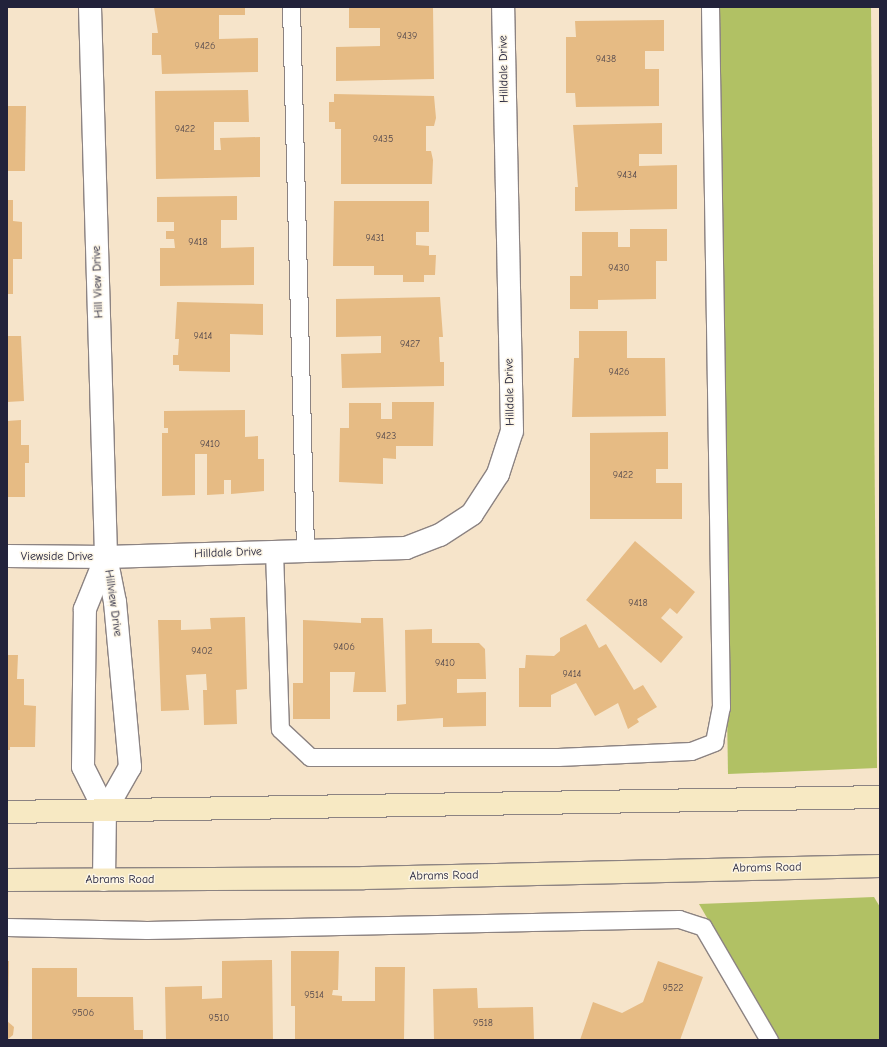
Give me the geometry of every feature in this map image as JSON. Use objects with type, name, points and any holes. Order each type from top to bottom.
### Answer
[{"type":"main road","points":[[7,812],[880,796]]},
{"type":"main road","name":"Abrams Road","points":[[7,880],[364,878],[880,866]]},
{"type":"street","name":"Hill View Drive","points":[[90,7],[106,557]]},
{"type":"street","name":"Hilldale Drive","points":[[106,557],[406,548],[440,535],[472,514],[498,474],[512,431],[503,7]]},
{"type":"street","name":"Viewside Drive","points":[[7,556],[106,557]]},
{"type":"street","name":"Hillview Drive","points":[[104,880],[105,811],[83,767],[85,609],[106,557]]},
{"type":"street","name":"Hillview Drive","points":[[105,811],[130,766],[115,602],[106,557]]},
{"type":"lane","points":[[291,7],[305,550]]},
{"type":"lane","points":[[274,551],[280,730],[310,756],[558,756],[691,751],[714,742],[721,707],[710,7]]},
{"type":"lane","points":[[7,927],[147,930],[679,919],[703,927],[769,1040]]},
{"type":"green space","points":[[716,7],[871,7],[877,768],[728,774]]},
{"type":"green space","points":[[874,897],[880,907],[880,1040],[778,1040],[699,904]]},
{"type":"building","points":[[154,7],[245,7],[245,15],[219,15],[219,39],[258,38],[258,72],[162,74],[161,55],[152,55],[152,33],[158,33]]},
{"type":"building","points":[[349,7],[433,7],[434,79],[336,81],[336,47],[380,46],[380,28],[349,28]]},
{"type":"building","points":[[664,20],[664,51],[645,51],[645,69],[659,69],[659,106],[576,107],[575,93],[566,93],[566,37],[576,37],[575,21]]},
{"type":"building","points":[[248,90],[249,122],[214,122],[214,150],[221,150],[220,138],[260,137],[260,177],[156,179],[155,91]]},
{"type":"building","points":[[334,94],[434,96],[436,118],[434,126],[426,126],[426,151],[431,151],[433,160],[432,184],[341,184],[341,129],[335,129],[335,122],[329,122],[329,102],[334,102]]},
{"type":"building","points":[[7,106],[26,106],[25,171],[7,171]]},
{"type":"building","points":[[662,123],[662,154],[639,154],[639,166],[677,165],[677,209],[575,211],[575,187],[578,187],[573,125]]},
{"type":"building","points":[[237,196],[237,220],[221,220],[221,248],[254,247],[254,285],[160,286],[160,248],[175,248],[174,239],[166,239],[166,231],[174,231],[174,222],[157,222],[157,197]]},
{"type":"building","points":[[7,200],[13,200],[13,221],[22,222],[22,259],[13,259],[13,294],[7,294]]},
{"type":"building","points":[[334,201],[429,201],[429,232],[416,232],[416,245],[429,246],[429,255],[436,255],[435,275],[424,275],[424,282],[403,282],[403,275],[374,275],[374,266],[333,266]]},
{"type":"building","points":[[630,229],[667,229],[667,261],[656,261],[656,299],[598,300],[598,309],[570,309],[570,276],[582,276],[582,232],[618,232],[618,247],[630,247]]},
{"type":"building","points":[[440,297],[443,337],[439,337],[440,362],[444,362],[444,386],[342,388],[341,354],[381,353],[381,336],[336,337],[336,299]]},
{"type":"building","points":[[177,302],[263,304],[263,335],[230,334],[230,372],[179,371],[179,365],[173,365],[173,355],[178,355],[179,339],[175,339]]},
{"type":"building","points":[[579,331],[627,331],[627,358],[665,358],[666,416],[572,417],[574,358],[579,358]]},
{"type":"building","points":[[7,336],[21,336],[24,401],[7,402]]},
{"type":"building","points":[[392,402],[434,402],[433,446],[396,446],[396,459],[383,458],[383,484],[339,482],[340,428],[349,428],[349,403],[381,403],[381,419],[392,419]]},
{"type":"building","points":[[245,410],[245,437],[258,436],[258,459],[264,459],[264,491],[231,494],[231,480],[224,480],[224,494],[207,495],[207,454],[195,454],[195,495],[162,496],[162,433],[168,433],[168,428],[164,428],[164,411]]},
{"type":"building","points":[[21,420],[21,445],[29,445],[29,463],[25,463],[25,497],[7,497],[7,421]]},
{"type":"building","points":[[668,432],[668,469],[656,469],[656,483],[682,483],[682,519],[590,519],[590,433]]},
{"type":"building","points":[[635,541],[695,592],[677,614],[670,608],[661,618],[683,637],[661,663],[586,600]]},
{"type":"building","points":[[245,617],[247,689],[236,690],[237,724],[204,725],[203,690],[207,690],[206,674],[186,675],[189,710],[161,711],[158,620],[181,620],[181,630],[211,629],[210,618]]},
{"type":"building","points":[[361,618],[383,618],[386,692],[353,692],[355,672],[330,672],[330,719],[293,719],[293,683],[303,683],[303,620],[361,623]]},
{"type":"building","points":[[586,624],[599,648],[606,644],[634,690],[643,685],[657,707],[637,719],[639,722],[628,729],[618,703],[595,716],[576,683],[551,695],[551,707],[519,707],[519,668],[525,668],[526,655],[554,656],[560,651],[560,638]]},
{"type":"building","points":[[432,629],[432,643],[479,643],[485,649],[486,679],[457,679],[457,693],[486,692],[486,726],[443,727],[443,718],[397,721],[397,705],[406,704],[405,630]]},
{"type":"building","points":[[7,655],[18,655],[17,679],[24,679],[24,705],[36,706],[35,747],[10,747],[10,750],[7,750]]},
{"type":"building","points":[[291,951],[339,951],[338,990],[333,990],[332,995],[342,996],[342,1001],[375,1001],[375,967],[405,967],[404,1040],[295,1040],[295,1006],[291,1006]]},
{"type":"building","points":[[272,960],[273,1040],[166,1040],[165,987],[202,986],[202,999],[222,998],[222,961]]},
{"type":"building","points":[[7,961],[9,961],[8,1016],[7,1016]]},
{"type":"building","points":[[658,961],[703,977],[680,1040],[580,1040],[593,1002],[622,1013],[643,1002]]},
{"type":"building","points":[[32,968],[77,968],[77,997],[133,997],[134,1030],[143,1030],[143,1040],[32,1040]]},
{"type":"building","points":[[477,988],[478,1008],[533,1007],[534,1040],[434,1040],[433,989]]},
{"type":"building","points":[[7,1021],[14,1027],[13,1035],[7,1040]]}]
